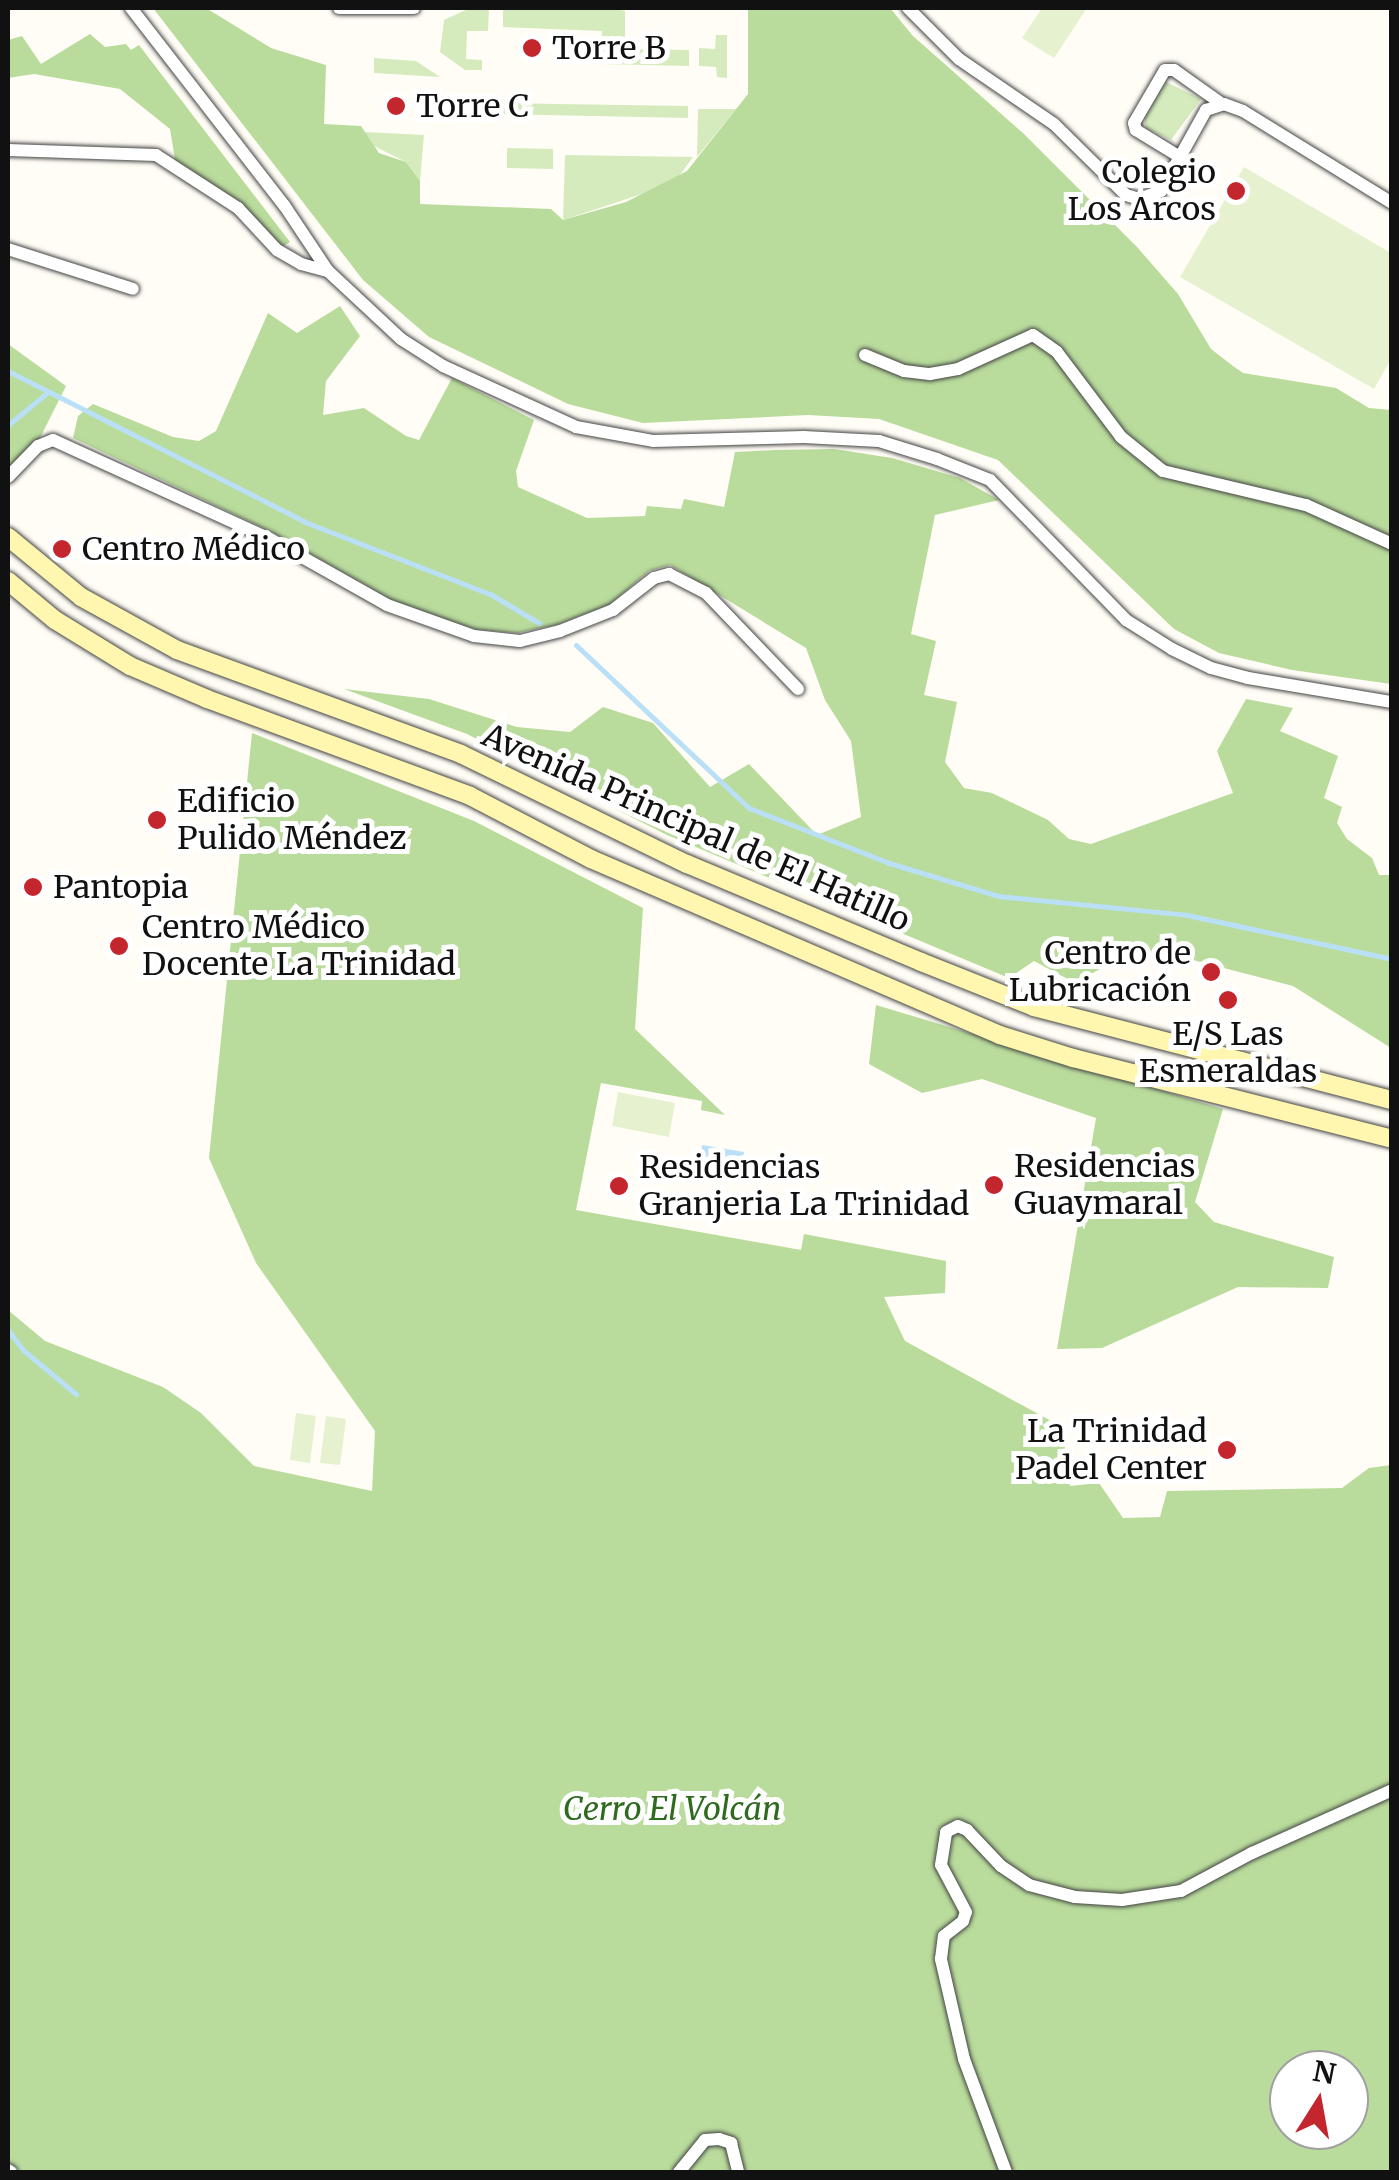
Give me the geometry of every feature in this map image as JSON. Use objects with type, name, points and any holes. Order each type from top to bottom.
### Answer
[{"type":"main road","name":"Avenida Principal de El Hatillo","points":[[8,537],[82,597],[176,650],[461,754],[687,864],[921,962],[1034,1007],[1392,1100]]},
{"type":"main road","name":"Avenida Principal de El Hatillo","points":[[8,581],[55,620],[130,666],[207,700],[470,796],[591,860],[1000,1035],[1092,1063],[1392,1139]]},
{"type":"street","points":[[132,8],[284,205],[328,271],[400,339],[442,366],[576,427],[654,441],[804,437],[879,441],[973,473],[990,480],[1126,620],[1172,649],[1212,668],[1248,678],[1392,702]]},
{"type":"street","points":[[339,8],[414,8]]},
{"type":"street","points":[[908,8],[958,59],[1054,124],[1126,195],[1139,200],[1161,191],[1206,110],[1222,104]]},
{"type":"street","points":[[1180,157],[1136,130],[1134,123],[1165,70],[1174,70],[1222,104],[1243,111],[1392,203]]},
{"type":"street","points":[[8,150],[156,156],[205,183],[238,208],[277,250],[302,264],[328,271]]},
{"type":"street","points":[[8,249],[133,289]]},
{"type":"street","points":[[865,355],[904,372],[930,374],[958,369],[1033,335],[1057,352],[1121,437],[1163,471],[1306,505],[1392,544]]},
{"type":"street","points":[[8,485],[52,440]]},
{"type":"street","points":[[8,477],[38,446],[52,440],[270,539],[386,605],[474,636],[520,640],[560,630],[613,610],[654,578],[669,574],[706,593],[798,689]]},
{"type":"street","points":[[1006,2172],[960,2043],[940,1959],[944,1936],[963,1921],[966,1912],[941,1865],[946,1832],[958,1826],[966,1830],[1002,1866],[1029,1884],[1076,1897],[1122,1900],[1181,1892],[1252,1853],[1392,1790]]},
{"type":"street","points":[[679,2172],[705,2140],[719,2139],[730,2143],[738,2172]]},
{"type":"green space","points":[[153,8],[206,8],[271,48],[326,65],[324,124],[361,126],[379,153],[406,162],[420,181],[420,204],[551,209],[563,220],[626,202],[687,171],[748,94],[748,8],[890,8],[913,36],[1024,134],[1137,247],[1178,294],[1211,349],[1243,373],[1336,388],[1369,408],[1391,410],[1391,684],[1292,670],[1219,653],[1174,629],[998,460],[879,419],[808,415],[643,423],[568,404],[429,337],[363,280]]},
{"type":"green space","points":[[470,8],[489,9],[488,31],[467,31],[466,59],[482,60],[482,70],[465,70],[440,52],[444,20]]},
{"type":"green space","points":[[503,8],[625,11],[625,49],[689,50],[689,66],[601,64],[602,31],[503,27]]},
{"type":"green space","points":[[1042,8],[1087,8],[1054,58],[1022,38]]},
{"type":"green space","points":[[90,34],[105,47],[126,44],[131,50],[139,45],[290,242],[277,250],[238,208],[176,165],[170,129],[120,89],[34,74],[8,78],[8,40],[22,36],[41,64]]},
{"type":"green space","points":[[716,35],[727,35],[727,78],[717,77],[716,67],[699,66],[699,48],[715,49]]},
{"type":"green space","points":[[374,58],[416,61],[440,77],[374,73]]},
{"type":"green space","points":[[1164,81],[1201,99],[1171,140],[1146,128],[1144,116]]},
{"type":"green space","points":[[499,103],[688,106],[688,118],[499,114]]},
{"type":"green space","points":[[698,109],[736,109],[697,157]]},
{"type":"green space","points":[[365,132],[424,135],[420,181],[406,162],[370,144]]},
{"type":"green space","points":[[507,148],[553,149],[553,169],[507,168]]},
{"type":"green space","points":[[565,155],[693,157],[677,179],[657,189],[563,220]]},
{"type":"green space","points":[[1244,167],[1391,253],[1391,359],[1374,389],[1180,277]]},
{"type":"green space","points":[[340,306],[360,336],[326,381],[323,415],[364,408],[406,436],[419,440],[452,378],[534,420],[516,471],[518,487],[587,518],[645,516],[647,506],[681,509],[684,499],[724,507],[735,452],[775,450],[834,449],[892,458],[960,478],[999,500],[935,515],[911,634],[936,641],[924,695],[957,702],[945,762],[964,788],[992,793],[1048,820],[1069,839],[1091,844],[1233,793],[1217,751],[1246,699],[1293,708],[1280,731],[1338,756],[1324,798],[1342,807],[1337,823],[1347,839],[1372,858],[1379,875],[1391,875],[1391,1048],[1293,986],[1158,951],[1114,961],[1075,983],[1034,961],[1009,978],[667,835],[467,734],[344,689],[429,699],[517,727],[570,732],[603,707],[653,723],[710,787],[749,764],[817,835],[861,817],[851,741],[825,700],[806,648],[670,565],[649,571],[609,605],[556,625],[517,633],[469,629],[397,603],[270,531],[73,438],[78,416],[93,404],[173,437],[199,441],[216,431],[268,313],[297,333]]},
{"type":"green space","points":[[8,344],[66,386],[38,442],[8,469]]},
{"type":"green space","name":"Cerro El Volcán","points":[[252,733],[474,821],[643,908],[635,1029],[725,1115],[701,1110],[702,1101],[601,1083],[576,1210],[801,1250],[804,1234],[946,1261],[945,1293],[884,1297],[905,1341],[1062,1427],[1070,1486],[1099,1483],[1123,1518],[1160,1517],[1167,1491],[1342,1488],[1369,1468],[1391,1465],[1391,2172],[8,2172],[8,1310],[45,1341],[163,1387],[201,1413],[254,1466],[372,1491],[375,1431],[256,1263],[209,1158]]},
{"type":"green space","points":[[876,1005],[1223,1109],[1195,1202],[1214,1222],[1334,1257],[1328,1288],[1238,1287],[1102,1348],[1057,1349],[1096,1118],[982,1079],[922,1093],[869,1064]]},
{"type":"green space","points":[[618,1092],[675,1103],[669,1137],[612,1126]]},
{"type":"green space","points":[[296,1413],[316,1416],[310,1463],[290,1460]]},
{"type":"green space","points":[[326,1416],[346,1419],[340,1465],[320,1463]]},
{"type":"water","points":[[702,1145],[744,1152],[740,1175],[698,1168]]},
{"type":"waterway","points":[[8,371],[305,522],[492,595],[539,623]]},
{"type":"waterway","points":[[8,425],[48,392]]},
{"type":"waterway","points":[[576,645],[749,808],[889,863],[998,896],[1187,915],[1392,959]]},
{"type":"waterway","points":[[8,1330],[23,1350],[76,1394]]},
{"type":"place","name":"Torre B","points":[[532,48]]},
{"type":"place","name":"Torre C","points":[[396,106]]},
{"type":"place","name":"Colegio Los Arcos","points":[[1236,191]]},
{"type":"place","name":"Centro Médico","points":[[62,549]]},
{"type":"place","name":"Edificio Pulido Méndez","points":[[157,820]]},
{"type":"place","name":"Pantopia","points":[[33,887]]},
{"type":"place","name":"Centro Médico Docente La Trinidad","points":[[119,946]]},
{"type":"place","name":"Centro de Lubricación","points":[[1211,972]]},
{"type":"place","name":"E/S Las Esmeraldas","points":[[1228,1000]]},
{"type":"place","name":"Residencias Guaymaral","points":[[994,1185]]},
{"type":"place","name":"Residencias Granjeria La Trinidad","points":[[619,1186]]},
{"type":"place","name":"La Trinidad Padel Center","points":[[1227,1450]]}]
